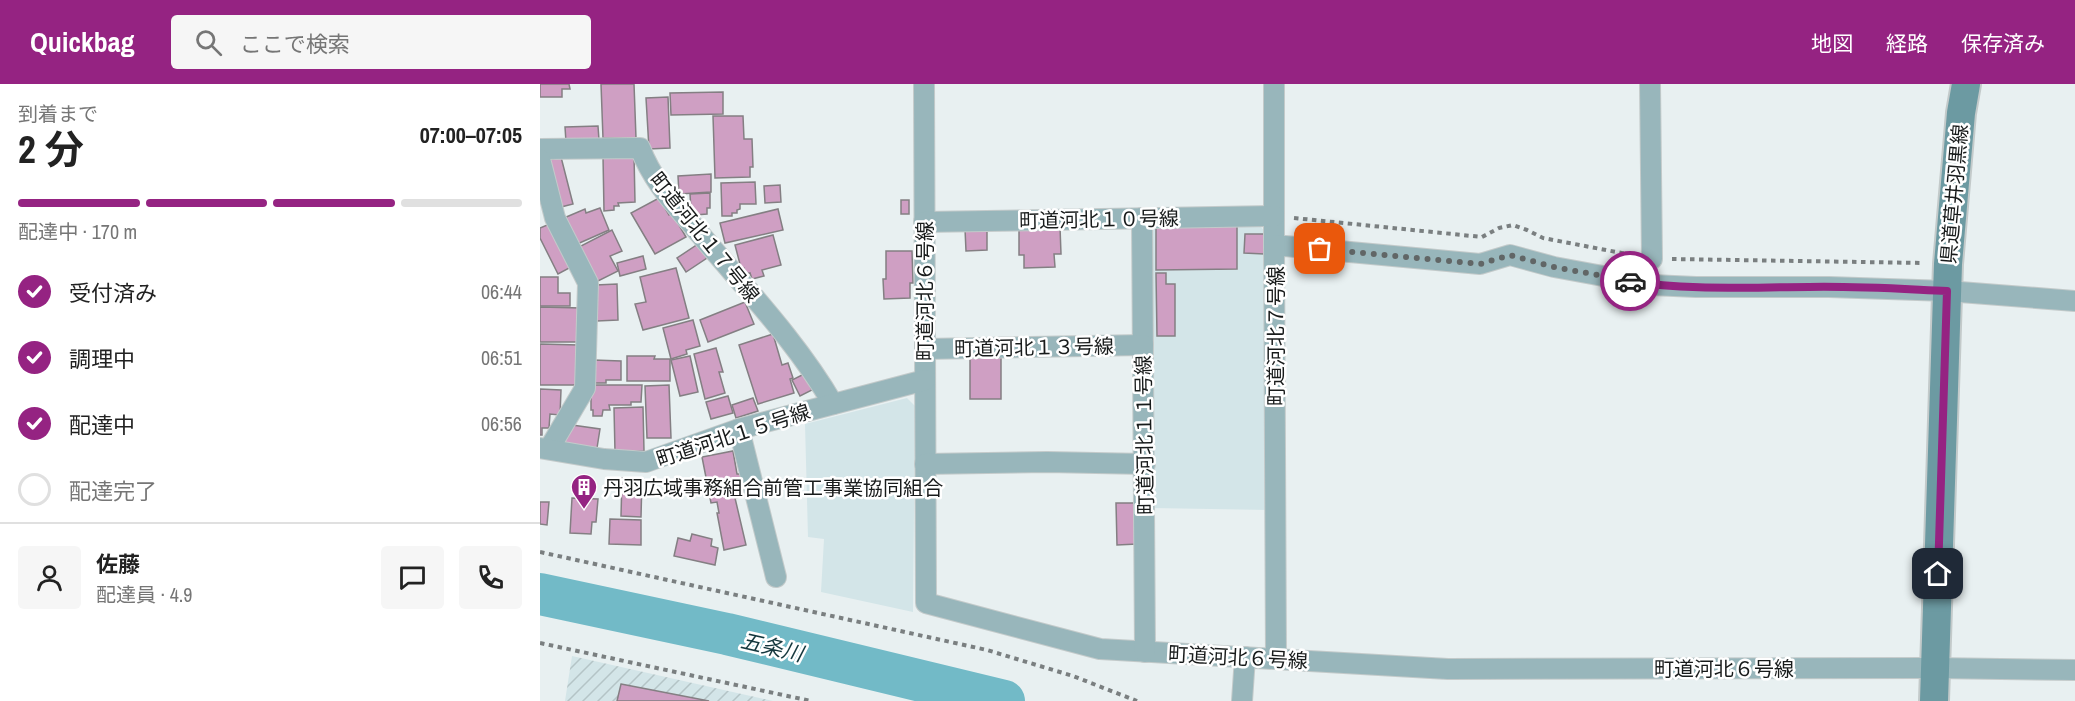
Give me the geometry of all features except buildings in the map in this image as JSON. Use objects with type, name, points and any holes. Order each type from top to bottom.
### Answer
[{"type":"main road","name":"県道草井羽黒線","points":[[1934,701],[1947,277],[1965,84]]},
{"type":"street","name":"町道河北６号線","points":[[924,84],[926,603],[1100,649],[1145,652],[1449,669],[2075,670]]},
{"type":"street","points":[[1274,84],[1274,245]]},
{"type":"street","points":[[1650,84],[1652,259]]},
{"type":"street","name":"町道河北１７号線","points":[[540,149],[640,148],[660,188],[771,318],[833,404]]},
{"type":"street","points":[[540,159],[555,218],[588,283],[585,388],[544,448]]},
{"type":"street","name":"町道河北１０号線","points":[[924,222],[1274,216]]},
{"type":"street","name":"町道河北１１号線","points":[[1142,218],[1145,652]]},
{"type":"street","name":"町道河北７号線","points":[[1276,659],[1274,245],[1480,264],[1510,255],[1554,267],[1652,285],[1828,287],[1947,277],[2075,301]]},
{"type":"street","name":"町道河北１３号線","points":[[925,349],[1143,345]]},
{"type":"street","name":"町道河北１５号線","points":[[544,448],[604,459],[646,462],[739,429],[925,380]]},
{"type":"street","points":[[739,429],[776,577]]},
{"type":"street","points":[[925,464],[1047,462],[1145,464]]},
{"type":"street","points":[[1242,701],[1245,657]]},
{"type":"path","points":[[1274,216],[1482,237],[1499,228],[1513,225],[1542,238],[1652,259],[1947,277]]},
{"type":"path","points":[[540,552],[987,650],[1073,676],[1137,701]]},
{"type":"path","points":[[540,643],[811,701]]},
{"type":"shaded area","points":[[1258,223],[1268,236],[1269,510],[1152,508],[1150,224]]},
{"type":"shaded area","points":[[907,398],[915,406],[913,612],[821,592],[824,539],[808,537],[805,424]]},
{"type":"shaded area","points":[[572,656],[773,701],[565,701]]},
{"type":"waterway","name":"五条川","points":[[540,594],[727,634],[1004,701]]},
{"type":"way so far","points":[[1320,249],[1480,264],[1506,255],[1514,255],[1554,267],[1630,281]]},
{"type":"place","name":"丹羽広域事務組合前管工事業協同組合","points":[[584,510]]},
{"type":"route","points":[[1630,281],[1652,285],[1696,287],[1828,287],[1947,291],[1938,574]]}]
